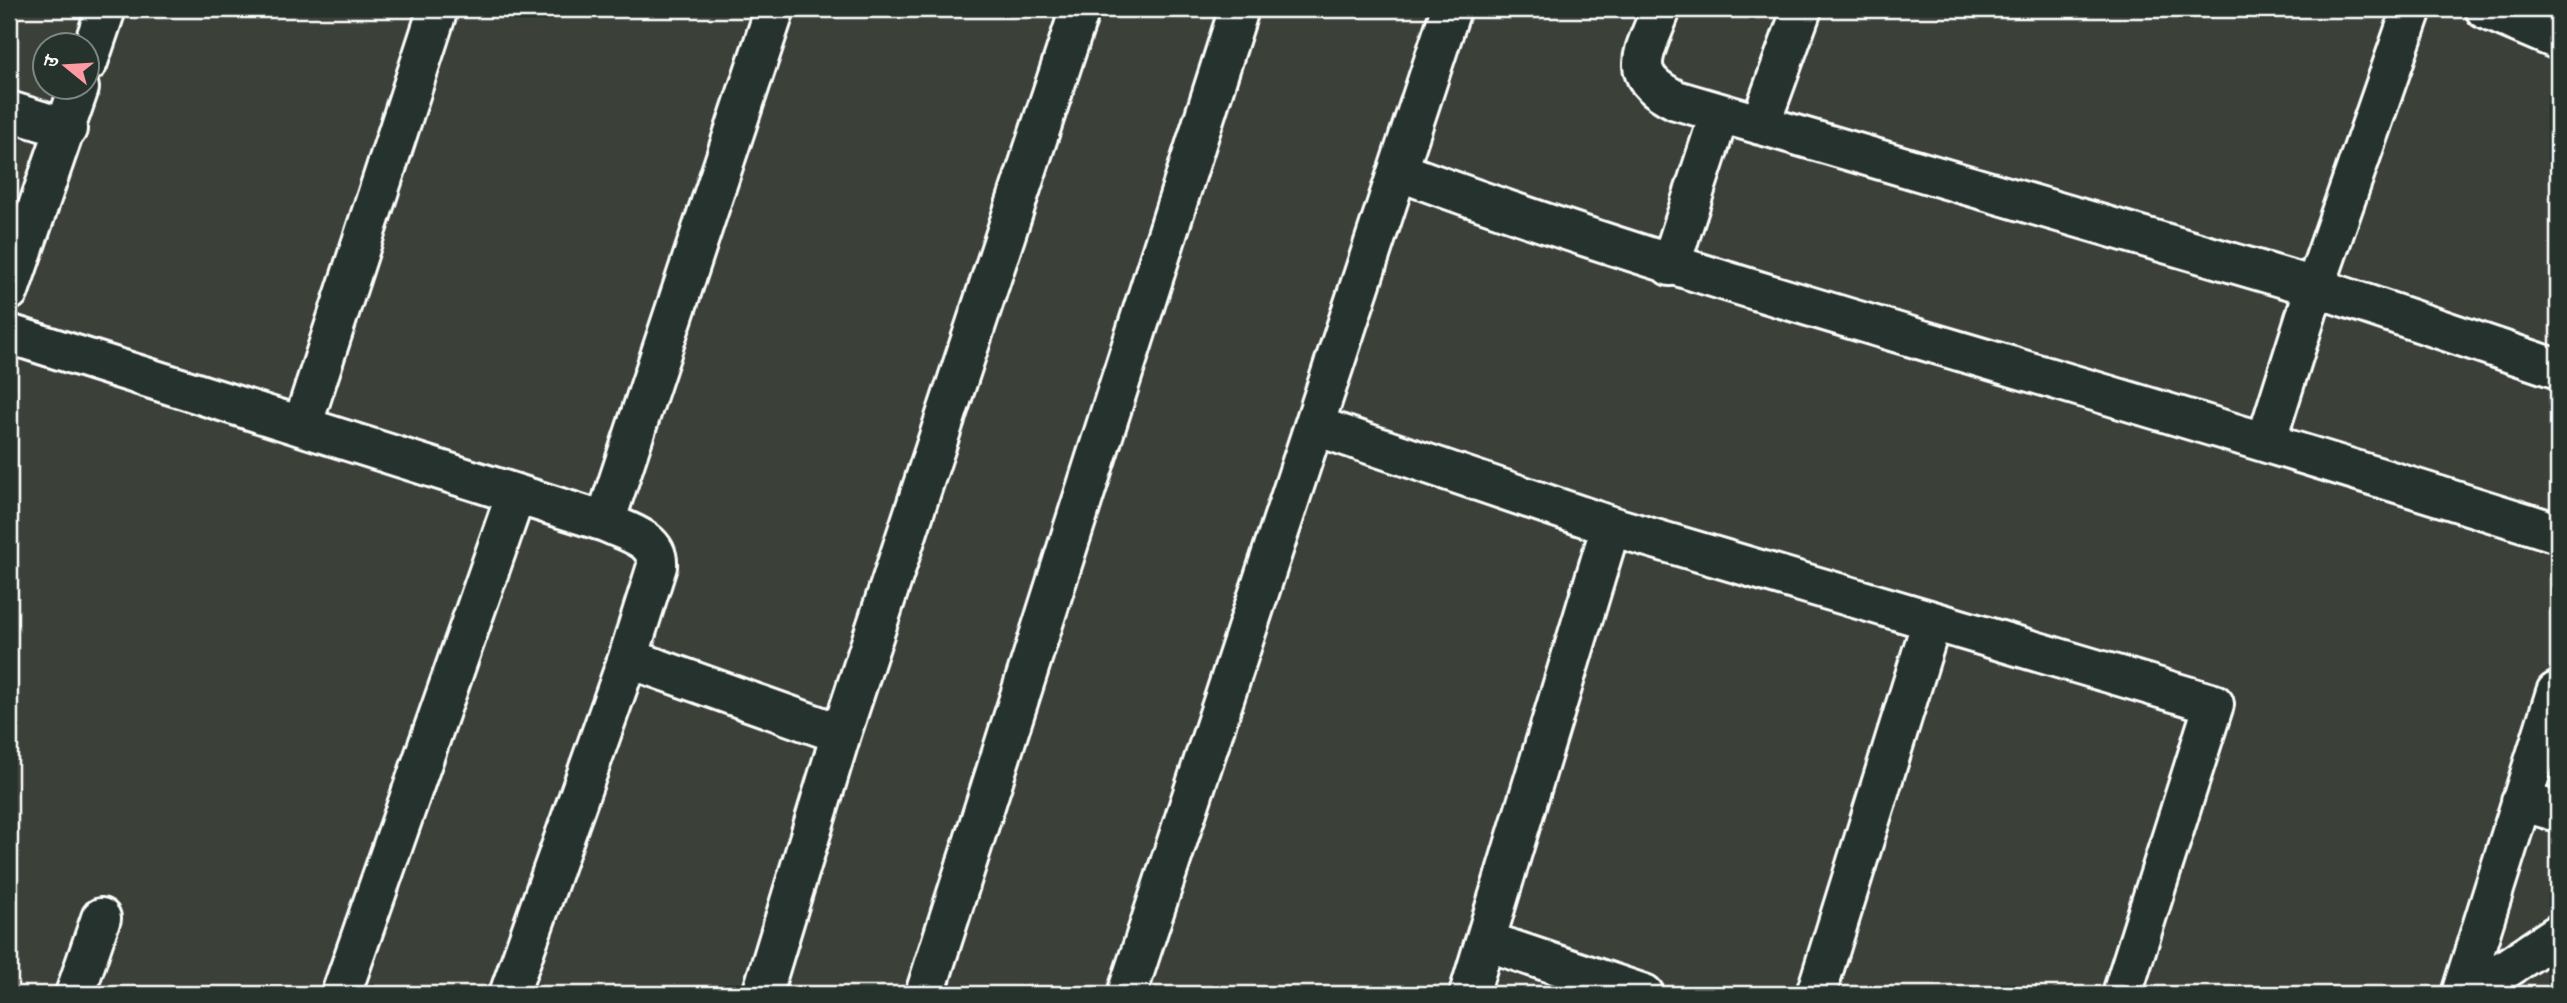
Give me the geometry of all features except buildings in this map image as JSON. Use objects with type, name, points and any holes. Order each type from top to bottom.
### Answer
[{"type":"street","points":[[98,32],[106,9]]},
{"type":"street","points":[[302,426],[438,9]]},
{"type":"street","points":[[606,522],[775,9]]},
{"type":"street","points":[[762,994],[841,734],[1080,9]]},
{"type":"street","points":[[925,994],[1239,9]]},
{"type":"street","points":[[1127,994],[1451,9]]},
{"type":"street","points":[[1661,9],[1643,60],[1644,78],[1655,90],[1676,100],[2315,287],[2558,369]]},
{"type":"street","points":[[1760,125],[1802,9]]},
{"type":"street","points":[[2266,442],[2315,287],[2412,9]]},
{"type":"street","points":[[2486,9],[2558,40]]},
{"type":"street","points":[[9,291],[75,102]]},
{"type":"street","points":[[9,111],[67,129]]},
{"type":"street","points":[[1670,266],[1720,113]]},
{"type":"street","points":[[1398,171],[1530,220],[1670,266],[2266,442],[2558,533]]},
{"type":"street","points":[[9,334],[606,522],[652,545],[658,552],[657,566],[628,658],[509,994]]},
{"type":"street","points":[[1316,426],[1611,526],[2214,704],[2122,994]]},
{"type":"street","points":[[341,994],[516,494]]},
{"type":"street","points":[[1469,994],[1611,526]]},
{"type":"street","points":[[1816,994],[1932,621]]},
{"type":"street","points":[[628,658],[841,734]]},
{"type":"street","points":[[2461,994],[2556,692]]},
{"type":"street","points":[[2521,801],[2558,812]]},
{"type":"street","points":[[75,994],[101,918]]},
{"type":"street","points":[[2468,994],[2558,934]]},
{"type":"street","points":[[1486,941],[1644,994]]}]
